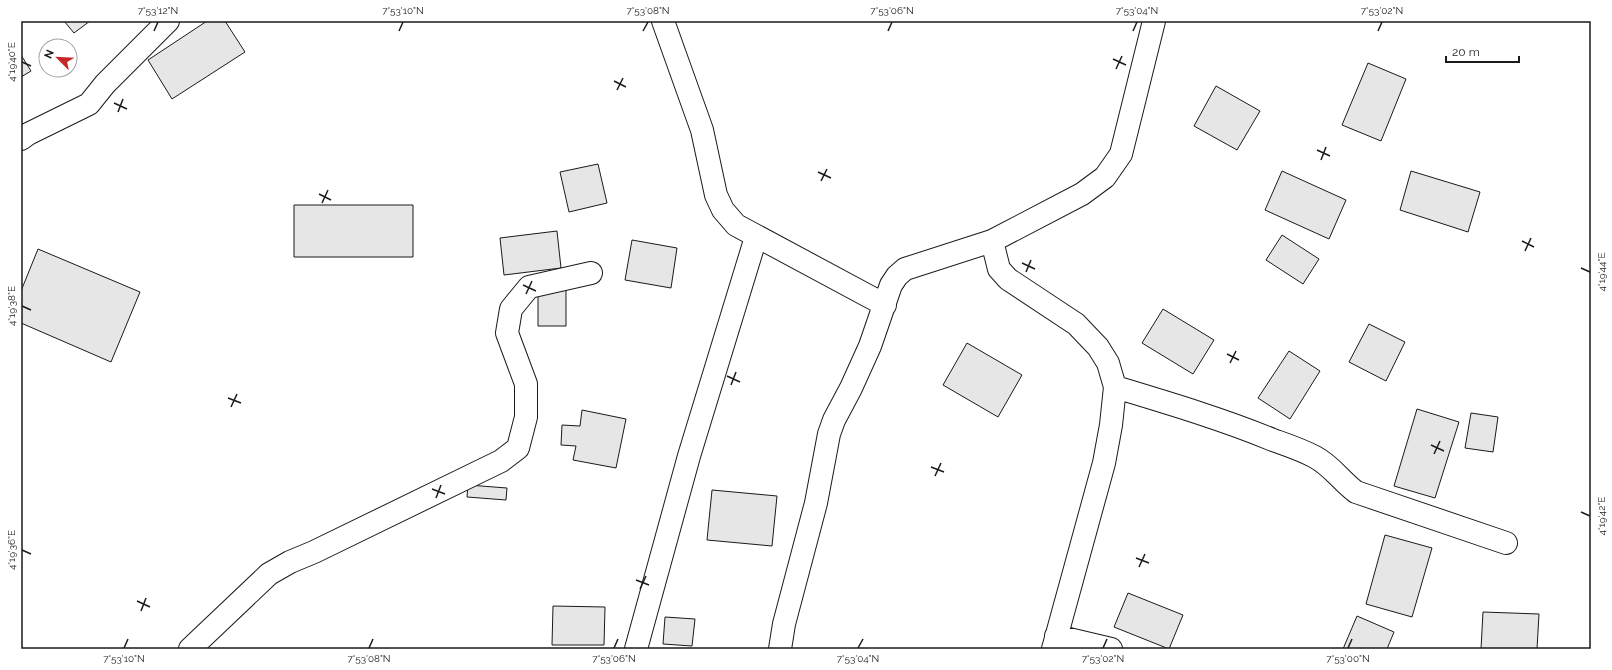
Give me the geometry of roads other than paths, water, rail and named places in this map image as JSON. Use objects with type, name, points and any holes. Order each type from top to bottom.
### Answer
[{"type":"street","points":[[21,139],[28,134],[90,104],[106,84],[168,21]]},
{"type":"street","points":[[663,21],[702,130],[718,200],[723,210],[736,225],[756,237],[885,305]]},
{"type":"street","points":[[780,649],[784,624],[816,503],[829,434],[834,420],[851,388],[870,346],[891,285],[905,269],[992,241],[1082,194],[1106,177],[1121,154],[1154,21]]},
{"type":"street","points":[[636,649],[688,456],[756,237]]},
{"type":"street","points":[[992,241],[999,269],[1008,279],[1076,324],[1098,347],[1108,363],[1115,387],[1112,425],[1104,463],[1055,642],[1111,649]]},
{"type":"street","points":[[190,649],[269,574],[290,562],[314,552],[500,461],[518,448],[526,417],[526,384],[507,333],[511,309],[529,287],[591,273]]},
{"type":"street","points":[[1115,387],[1202,413],[1315,456],[1330,466],[1347,485],[1356,492],[1506,543]]}]
